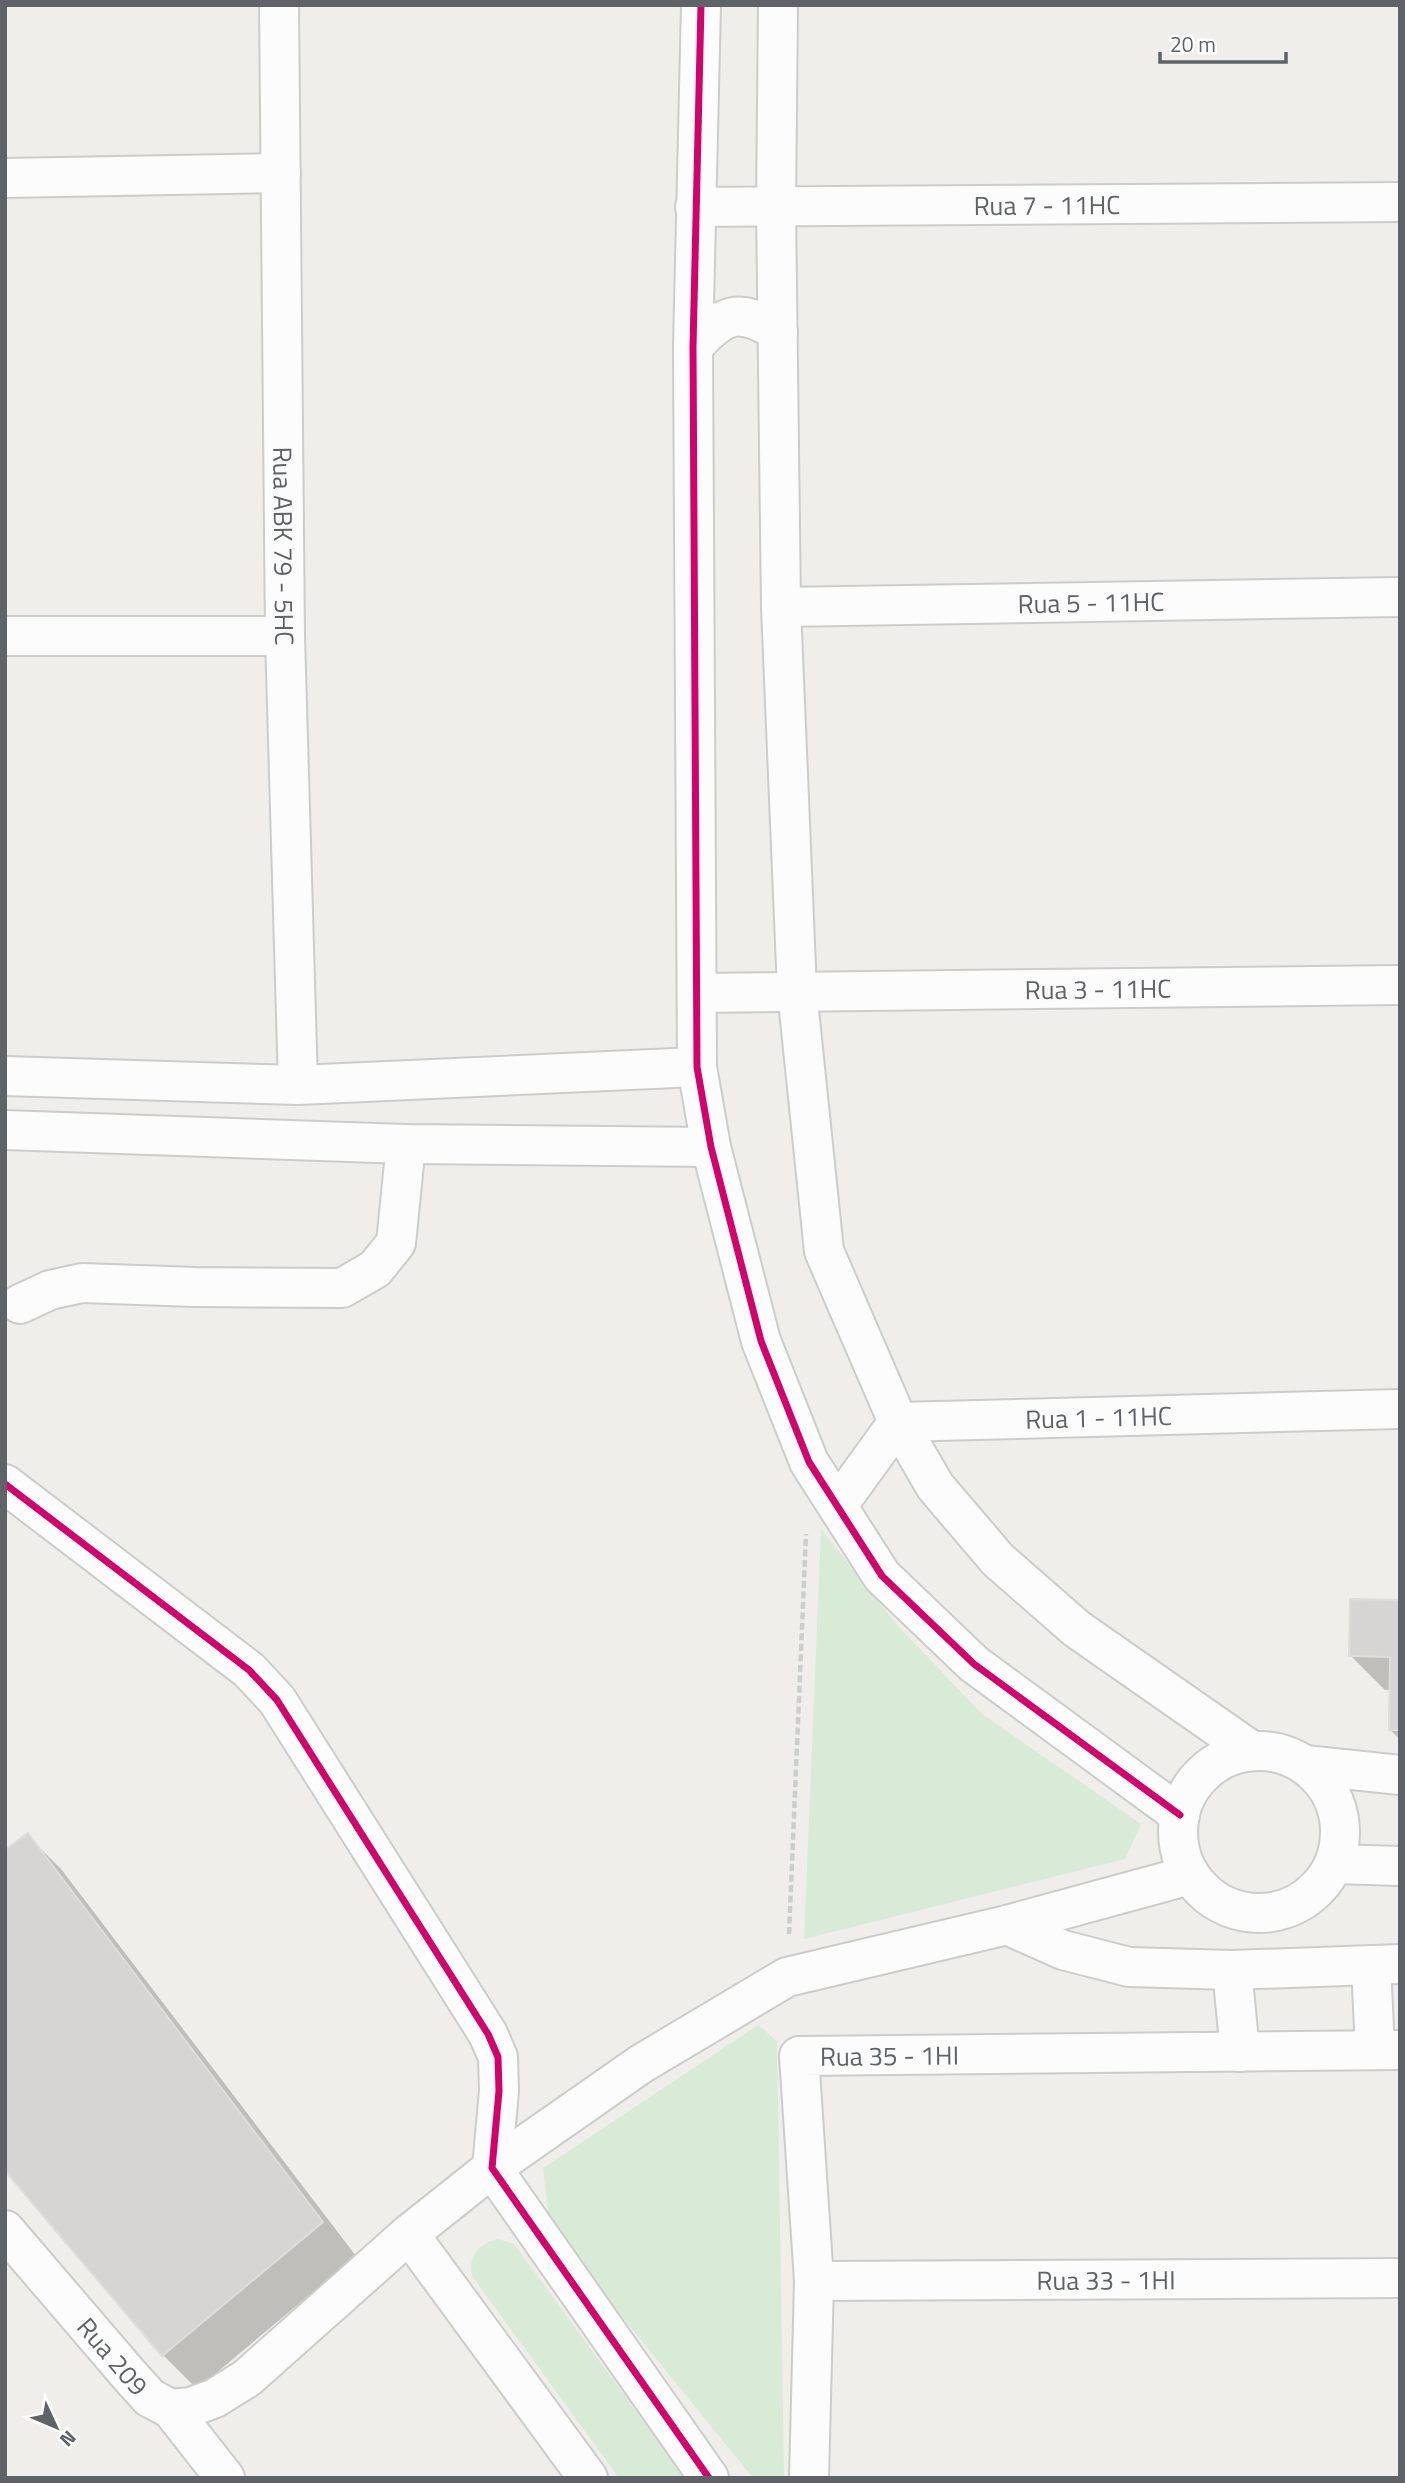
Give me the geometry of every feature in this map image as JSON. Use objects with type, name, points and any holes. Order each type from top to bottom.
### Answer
[{"type":"street","name":"Rua ABK 79 - 5HC","points":[[279,5],[285,635],[298,1085]]},
{"type":"street","points":[[701,5],[693,347],[697,1067],[711,1147],[761,1341],[809,1462],[882,1576],[974,1664],[1180,1815]]},
{"type":"street","points":[[778,5],[776,207],[780,607],[797,991],[824,1251],[898,1422],[935,1486],[998,1560],[1077,1629],[1252,1751]]},
{"type":"street","points":[[5,178],[281,173]]},
{"type":"street","name":"Rua 7 - 11HC","points":[[695,206],[1400,202]]},
{"type":"street","points":[[693,347],[714,324],[733,316],[754,319],[778,332]]},
{"type":"street","name":"Rua 5 - 11HC","points":[[780,607],[1400,597]]},
{"type":"street","points":[[5,636],[285,635]]},
{"type":"street","name":"Rua 3 - 11HC","points":[[697,993],[1400,985]]},
{"type":"street","points":[[5,1076],[298,1085],[697,1067]]},
{"type":"street","points":[[5,1130],[406,1144],[711,1147]]},
{"type":"street","points":[[20,1304],[50,1290],[82,1283],[342,1288],[375,1269],[396,1243],[406,1144]]},
{"type":"street","name":"Rua 1 - 11HC","points":[[898,1422],[1400,1409]]},
{"type":"street","points":[[838,1505],[898,1422]]},
{"type":"street","points":[[5,1484],[249,1670],[277,1700],[488,2034],[498,2057],[499,2091],[492,2168],[709,2478]]},
{"type":"street","points":[[1252,1751],[1289,1756],[1305,1765],[1322,1780],[1334,1798],[1340,1820],[1340,1842],[1334,1864],[1322,1883],[1306,1899],[1287,1909],[1265,1914],[1243,1913],[1222,1905],[1203,1892],[1190,1875],[1178,1846],[1180,1815],[1189,1791],[1205,1771],[1227,1758],[1252,1751]]},
{"type":"street","points":[[1305,1765],[1400,1775]]},
{"type":"street","points":[[1334,1864],[1400,1866]]},
{"type":"street","points":[[171,2409],[191,2407],[215,2398],[247,2378],[409,2234],[492,2168],[641,2064],[787,1977],[1007,1925],[1190,1875]]},
{"type":"street","points":[[1007,1925],[1063,1950],[1129,1967],[1233,1970],[1385,1964],[1388,2050]]},
{"type":"street","points":[[1233,1970],[1240,2052]]},
{"type":"street","name":"Rua 35 - 1HI","points":[[809,2478],[814,2281],[799,2056],[1388,2050]]},
{"type":"street","points":[[409,2234],[588,2478]]},
{"type":"street","name":"Rua 209","points":[[11,2248],[150,2398],[171,2409],[225,2478]]},
{"type":"street","name":"Rua 33 - 1HI","points":[[814,2281],[1400,2278]]},
{"type":"path","points":[[787,1977],[806,1531]]},
{"type":"green space","points":[[821,1529],[897,1625],[982,1714],[1141,1824],[1125,1859],[804,1939]]},
{"type":"green space","points":[[758,2025],[777,2041],[784,2478],[753,2478],[550,2228],[543,2168]]},
{"type":"green space","points":[[498,2239],[514,2244],[685,2478],[619,2478],[472,2276],[472,2262],[476,2252],[485,2244]]},
{"type":"building","points":[[1350,1599],[1400,1600],[1400,1730],[1389,1730],[1390,1657],[1349,1656]]},
{"type":"building","points":[[28,1833],[323,2222],[162,2356],[5,2171],[5,1850]]},
{"type":"cycle path","points":[[701,5],[693,347],[697,1067],[711,1147],[761,1341],[809,1462],[882,1576],[974,1664],[1180,1815]]},
{"type":"cycle path","points":[[5,1484],[249,1670],[277,1700],[488,2034],[498,2057],[499,2091],[492,2168],[709,2478]]}]
